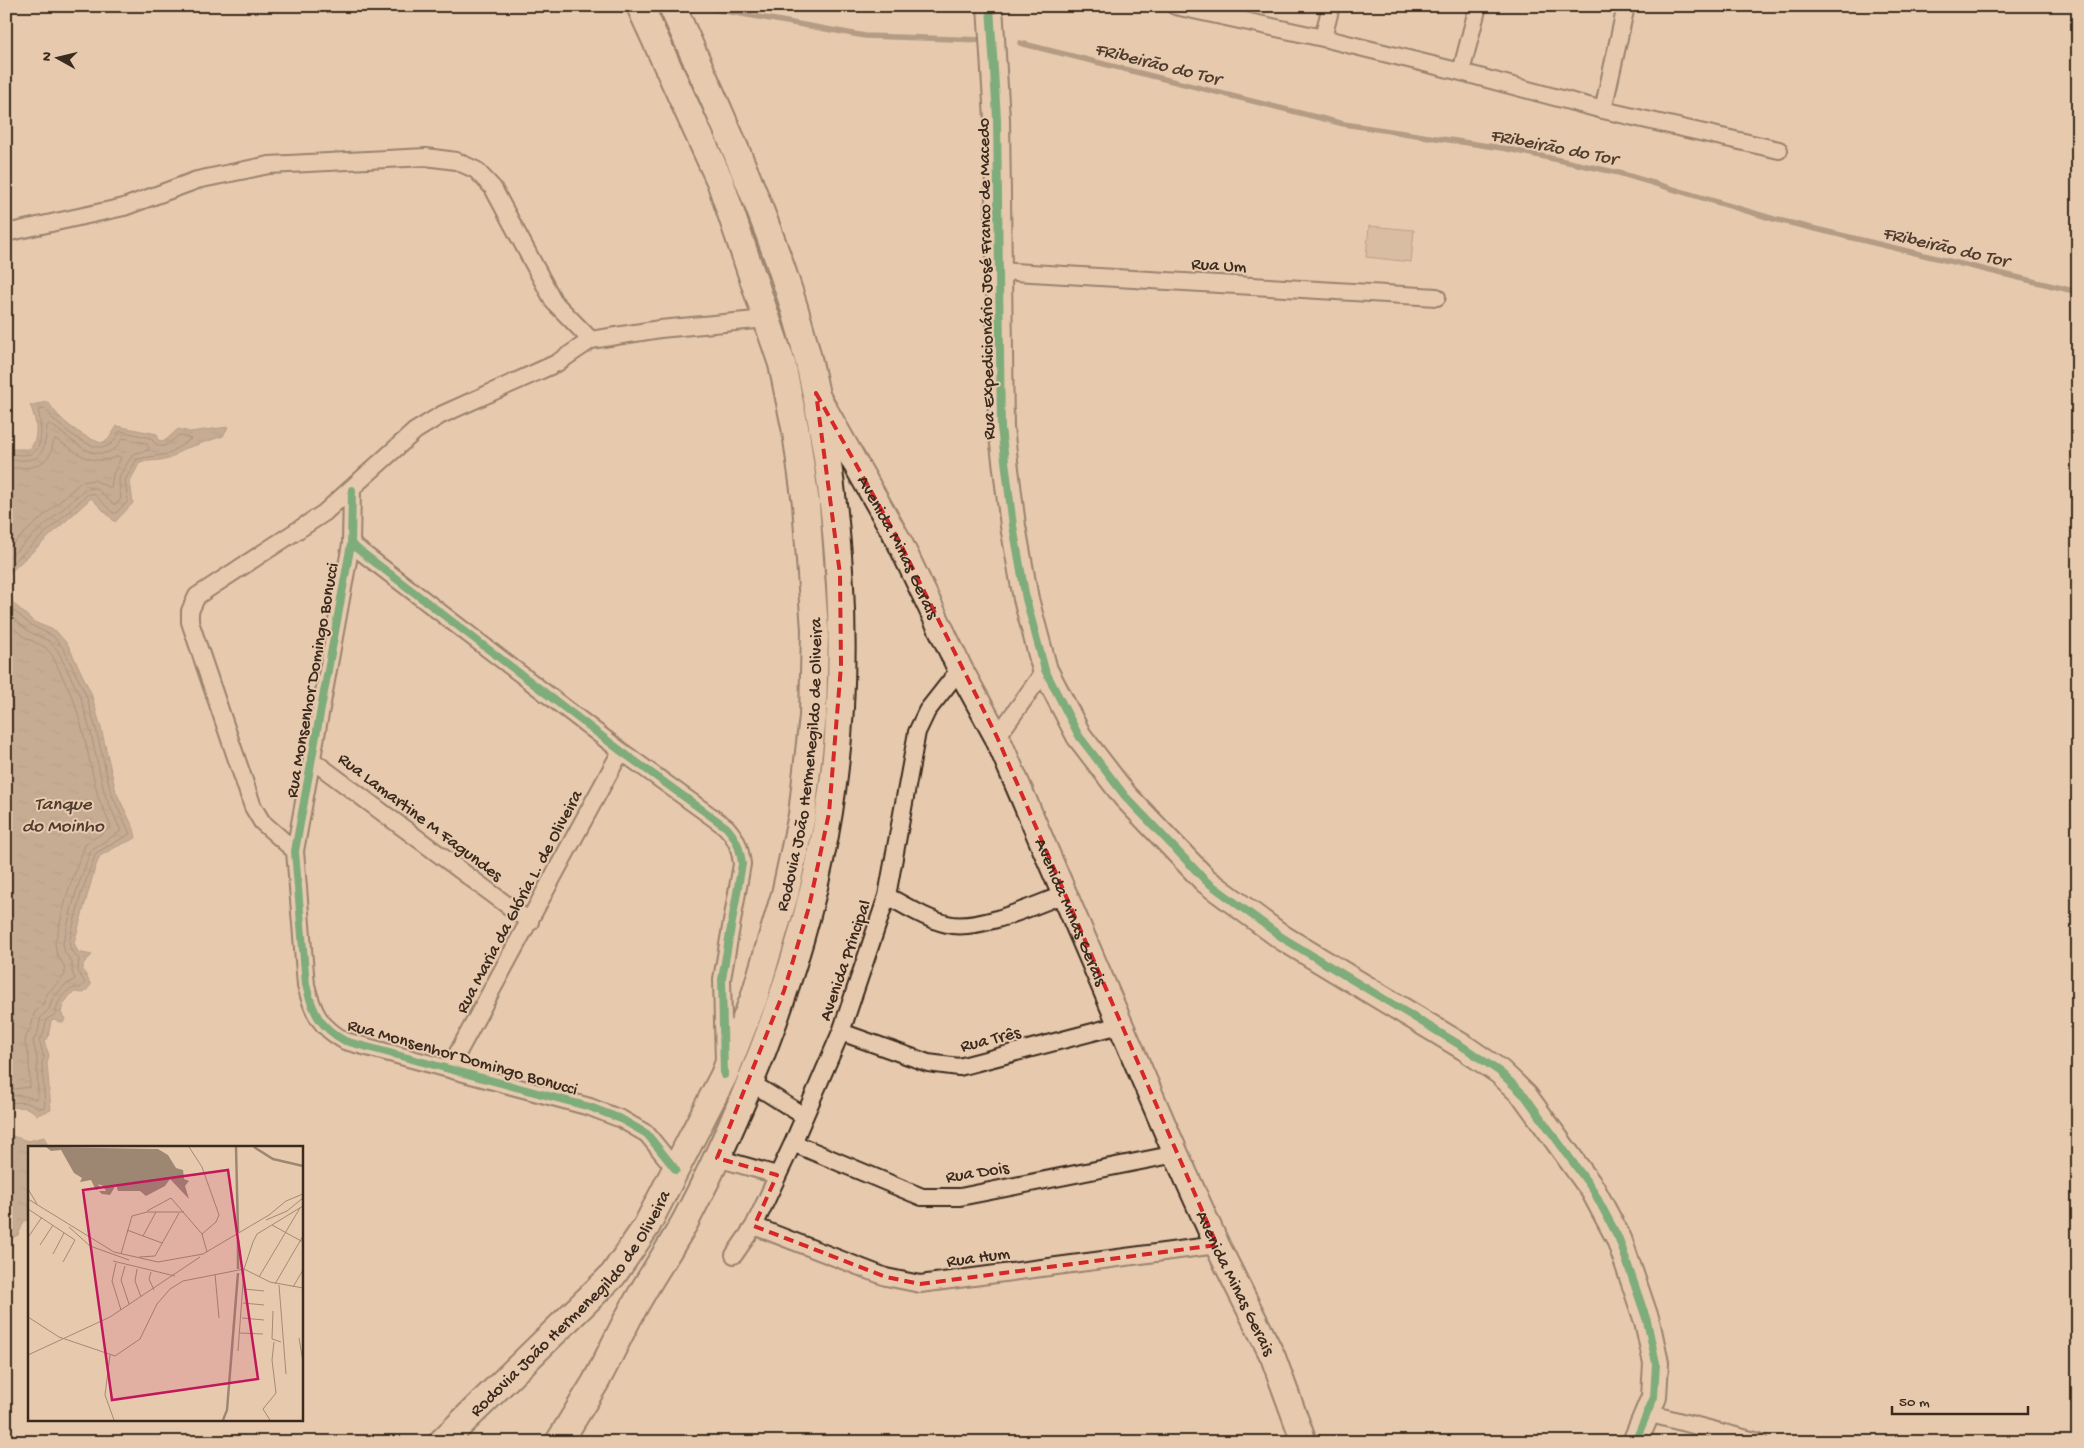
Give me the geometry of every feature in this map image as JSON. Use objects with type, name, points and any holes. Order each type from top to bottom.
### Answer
[{"type":"main road","name":"Rodovia João Hermenegildo de Oliveira","points":[[446,1440],[613,1275],[646,1227],[724,1075],[754,998],[785,894],[802,815],[813,716],[815,630],[806,504],[796,432],[782,364],[720,181],[640,6]]},
{"type":"main road","name":"Rodovia João Hermenegildo de Oliveira","points":[[559,1442],[596,1381],[641,1294],[688,1217],[717,1158],[750,1082],[784,991],[809,907],[829,814],[837,744],[841,666],[840,574],[831,482],[816,392],[787,284],[759,206],[672,6]]},
{"type":"street","name":"Rua Expedicionário José Franco de Macedo","points":[[990,6],[997,119],[1002,438],[1013,526],[1026,599],[1045,670],[1080,736],[1125,796],[1206,881],[1283,938],[1493,1067],[1525,1096],[1593,1190],[1619,1240],[1647,1321],[1656,1363],[1650,1405],[1635,1442]]},
{"type":"street","points":[[1180,6],[1324,38],[1603,110],[1779,150]]},
{"type":"street","points":[[1324,38],[1331,6]]},
{"type":"street","points":[[1461,72],[1478,6]]},
{"type":"street","points":[[1603,110],[1626,6]]},
{"type":"street","points":[[6,233],[124,206],[196,180],[269,165],[426,157],[456,161],[476,170],[493,188],[554,302],[591,340]]},
{"type":"street","name":"Rua Um","points":[[998,271],[1437,298]]},
{"type":"street","points":[[295,851],[262,822],[253,808],[190,622],[190,612],[197,596],[287,539],[324,513],[352,490],[388,454],[415,431],[441,415],[550,367],[591,340],[660,328],[767,318]]},
{"type":"street","name":"Avenida Minas Gerais","points":[[816,392],[899,540],[960,670],[997,737],[1176,1154],[1217,1245],[1273,1357],[1304,1442]]},
{"type":"street","name":"Rua Monsenhor Domingo Bonucci","points":[[352,490],[351,544],[295,851],[306,985],[312,1006],[321,1022],[331,1033],[345,1041],[590,1107],[621,1119],[646,1134],[676,1170]]},
{"type":"street","name":"Rua Monsenhor Domingo Bonucci","points":[[351,544],[621,751],[726,827],[736,838],[742,864],[722,979],[724,1075]]},
{"type":"street","name":"Avenida Principal","points":[[734,1255],[754,1226],[793,1143],[841,1032],[887,896],[917,732],[927,711],[960,670]]},
{"type":"street","points":[[997,737],[1045,670]]},
{"type":"street","name":"Rua Maria da Glória L. de Oliveira","points":[[449,1070],[621,751]]},
{"type":"street","name":"Rua Lamartine M Fagundes","points":[[312,760],[530,922]]},
{"type":"street","points":[[887,896],[935,921],[960,926],[990,921],[1065,894]]},
{"type":"street","name":"Rua Três","points":[[841,1032],[928,1063],[959,1067],[1120,1025]]},
{"type":"street","points":[[750,1082],[804,1116]]},
{"type":"street","name":"Rua Dois","points":[[793,1143],[922,1197],[960,1197],[1176,1154]]},
{"type":"street","points":[[717,1158],[777,1176]]},
{"type":"street","name":"Rua Hum","points":[[754,1226],[886,1277],[920,1284],[1217,1245]]},
{"type":"street","points":[[1650,1405],[1759,1442]]},
{"type":"highlighted area","points":[[816,393],[899,541],[997,737],[1217,1245],[920,1284],[886,1277],[754,1226],[777,1175],[717,1158],[784,991],[809,907],[829,813],[841,666],[840,574]]},
{"type":"shaded area","points":[[1369,226],[1414,230],[1411,262],[1366,257]]},
{"type":"water","points":[[48,402],[71,427],[101,443],[108,440],[117,426],[157,434],[159,441],[166,440],[178,429],[190,432],[228,427],[223,436],[184,449],[169,459],[140,462],[130,481],[133,503],[115,522],[91,498],[6,576],[6,449],[30,449],[35,439],[36,427],[30,405]]},
{"type":"water","name":"Tanque do Moinho","points":[[6,584],[13,603],[34,622],[56,631],[68,645],[91,693],[116,792],[134,829],[136,838],[100,856],[95,868],[74,943],[78,952],[92,955],[83,964],[83,970],[91,985],[84,993],[72,993],[63,1004],[61,1013],[65,1019],[63,1023],[51,1021],[48,1038],[44,1042],[49,1055],[47,1063],[51,1110],[37,1115],[26,1108],[6,1108]]},
{"type":"water","points":[[6,1134],[28,1141],[44,1137],[47,1143],[46,1146],[28,1146],[28,1220],[24,1221],[18,1235],[9,1239],[6,1244]]},
{"type":"waterway","name":"FRibeirão do Tor","points":[[697,6],[865,36],[984,40]]},
{"type":"waterway","name":"FRibeirão do Tor","points":[[1020,43],[1344,124],[1508,149],[1619,173],[1774,219],[2078,292]]},
{"type":"cycle path","points":[[990,6],[997,119],[1001,428],[1013,526],[1026,599],[1045,670],[1079,736],[1125,796],[1206,881],[1283,938],[1465,1048],[1500,1072],[1525,1096],[1593,1190],[1619,1239],[1647,1321],[1656,1363],[1654,1397],[1635,1442]]},
{"type":"cycle path","points":[[352,490],[351,544],[295,851],[306,985],[315,1011],[324,1025],[345,1041],[590,1107],[621,1119],[647,1134],[676,1170]]},
{"type":"cycle path","points":[[351,544],[621,751],[726,827],[733,836],[739,848],[742,864],[722,979],[724,1075]]}]
